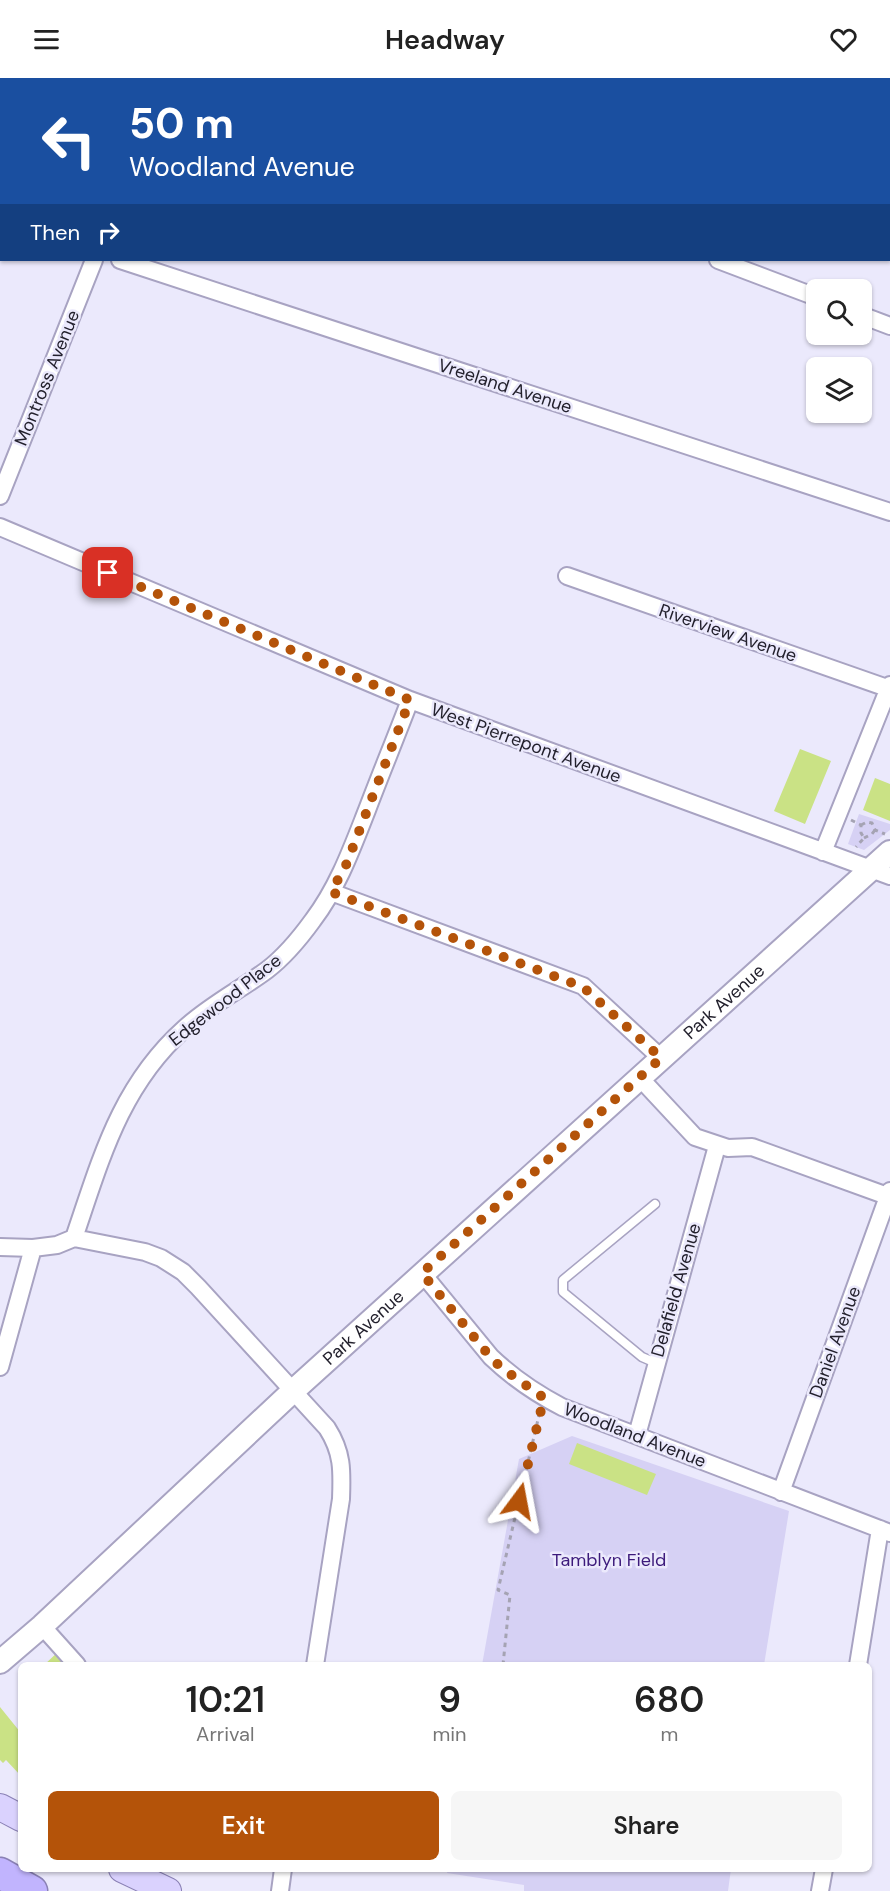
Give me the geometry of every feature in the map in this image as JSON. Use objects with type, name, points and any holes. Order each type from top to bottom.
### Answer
[{"type":"highway","points":[[0,1873],[31,1891]]},
{"type":"highway","points":[[0,1877],[31,1891]]},
{"type":"main road","points":[[0,1807],[18,1816]]},
{"type":"main road","points":[[128,1872],[168,1891]]},
{"type":"street","name":"Montross Avenue","points":[[0,496],[94,261]]},
{"type":"street","name":"Vreeland Avenue","points":[[123,261],[890,512]]},
{"type":"street","points":[[721,261],[806,293]]},
{"type":"street","points":[[872,319],[890,326]]},
{"type":"street","name":"West Pierrepont Avenue","points":[[0,528],[410,700],[880,872]]},
{"type":"street","name":"Riverview Avenue","points":[[567,576],[889,688]]},
{"type":"street","points":[[823,852],[889,688]]},
{"type":"street","name":"Edgewood Place","points":[[74,1238],[113,1127],[143,1074],[184,1028],[208,1008],[268,969],[291,947],[314,919],[331,892],[346,865],[410,700]]},
{"type":"street","name":"Park Avenue","points":[[0,1662],[42,1626],[422,1273],[661,1058],[880,872],[887,843]]},
{"type":"street","points":[[331,892],[583,987],[661,1058]]},
{"type":"street","points":[[640,1078],[695,1137],[728,1148],[752,1147],[889,1195]]},
{"type":"street","name":"Delafield Avenue","points":[[637,1435],[717,1146]]},
{"type":"street","name":"Daniel Avenue","points":[[781,1492],[889,1195]]},
{"type":"street","points":[[0,1247],[33,1248],[57,1245],[74,1238],[146,1252],[161,1258],[183,1272],[327,1428],[337,1444],[341,1463],[341,1499],[315,1662]]},
{"type":"street","points":[[0,1367],[33,1248]]},
{"type":"street","name":"Woodland Avenue","points":[[422,1273],[491,1358],[544,1398],[562,1407],[885,1531]]},
{"type":"street","points":[[859,1662],[885,1531]]},
{"type":"street","points":[[42,1626],[74,1662]]},
{"type":"street","points":[[280,1891],[283,1872]]},
{"type":"street","points":[[820,1891],[823,1872]]},
{"type":"lane","points":[[655,1204],[563,1280],[563,1292],[639,1355],[656,1363]]},
{"type":"path","points":[[851,820],[861,825]]},
{"type":"path","points":[[861,825],[867,822],[872,823],[887,843]]},
{"type":"path","points":[[861,825],[864,838]]},
{"type":"path","points":[[856,847],[875,830]]},
{"type":"path","points":[[503,1662],[510,1595],[498,1590],[544,1398]]},
{"type":"green space","points":[[859,814],[890,824],[890,830],[864,850],[848,844]]},
{"type":"green space","name":"Tamblyn Field","points":[[572,1436],[789,1511],[764,1662],[483,1662],[519,1459]]},
{"type":"green space","points":[[731,1872],[728,1891],[524,1891],[524,1885],[447,1873]]},
{"type":"building","points":[[800,749],[831,761],[805,824],[774,811]]},
{"type":"building","points":[[875,778],[890,784],[890,821],[863,810]]},
{"type":"building","points":[[577,1443],[656,1474],[647,1495],[569,1464]]},
{"type":"building","points":[[59,1651],[68,1662],[47,1662]]},
{"type":"building","points":[[0,1707],[18,1729],[18,1773],[6,1760],[3,1763],[0,1760]]},
{"type":"route","points":[[108,573],[410,700],[346,865],[331,892],[583,987],[661,1058],[422,1273],[491,1358],[544,1398],[519,1501]]}]
